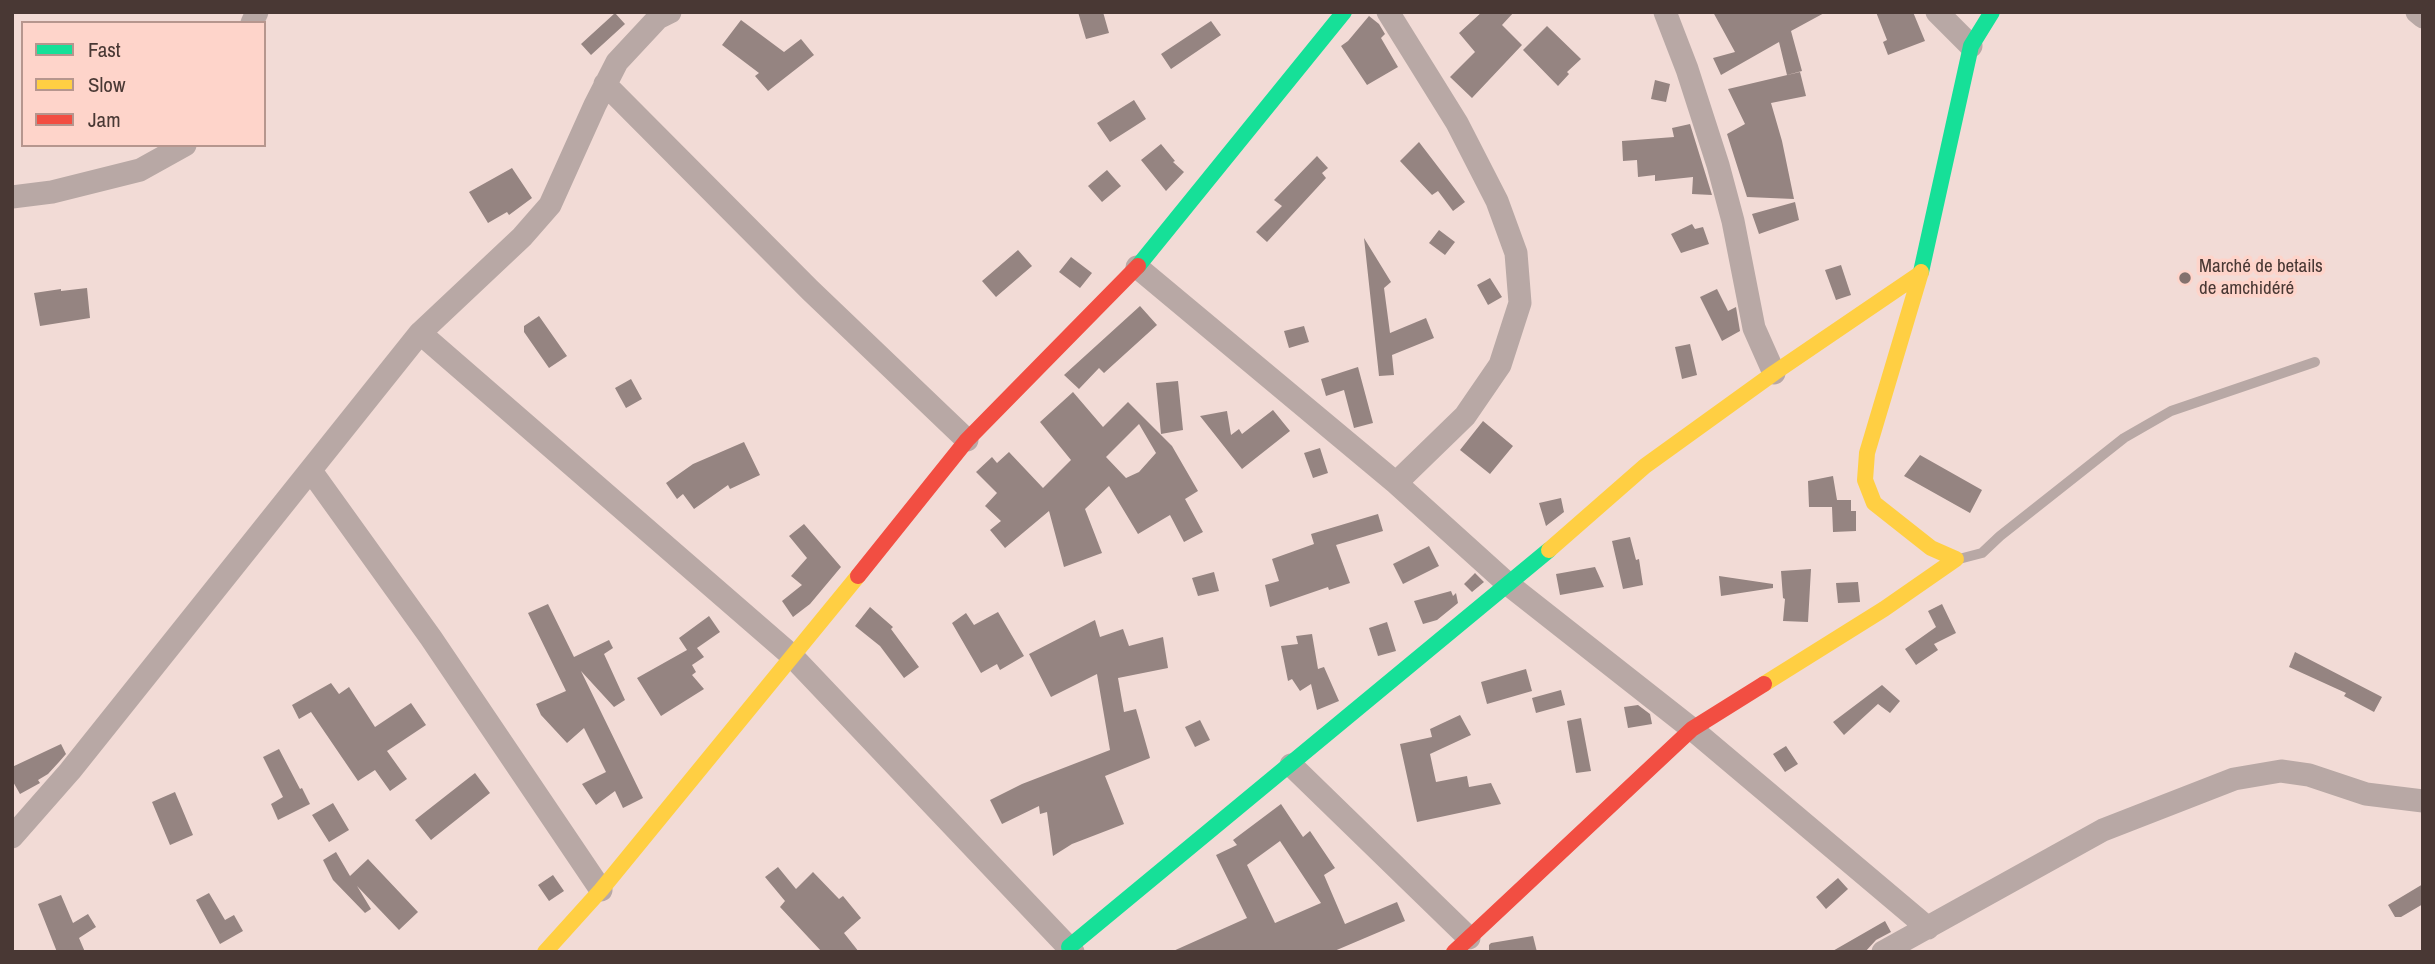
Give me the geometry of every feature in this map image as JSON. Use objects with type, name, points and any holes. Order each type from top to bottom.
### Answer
[{"type":"street","points":[[12,837],[70,771],[420,333],[522,237],[550,205],[617,62],[658,18],[670,12]]},
{"type":"street","points":[[545,952],[601,890],[967,440],[1137,267],[1344,12]]},
{"type":"street","points":[[1388,12],[1457,123],[1497,201],[1516,253],[1520,303],[1500,365],[1465,416],[1396,483]]},
{"type":"street","points":[[1665,12],[1687,69],[1718,165],[1733,221],[1754,328],[1774,373]]},
{"type":"street","points":[[1937,12],[1972,46]]},
{"type":"street","points":[[1956,559],[1931,548],[1874,503],[1865,480],[1867,453],[1921,273],[1972,46],[1992,12]]},
{"type":"street","points":[[2417,12],[2423,17]]},
{"type":"street","points":[[605,84],[810,289],[967,440]]},
{"type":"street","points":[[12,197],[52,192],[140,170],[181,147]]},
{"type":"street","points":[[1137,267],[1396,483],[1509,585],[1692,730],[1928,928]]},
{"type":"street","points":[[420,333],[791,655],[1071,949],[1509,585],[1645,466],[1774,373],[1921,273]]},
{"type":"street","points":[[312,471],[431,638],[601,890]]},
{"type":"street","points":[[1291,765],[1461,945],[1692,730],[1884,609],[1956,559]]},
{"type":"street","points":[[1883,952],[2103,830],[2234,779],[2281,771],[2309,775],[2366,794],[2423,802]]},
{"type":"lane","points":[[1956,559],[1982,553],[2124,438],[2171,411],[2315,362]]},
{"type":"building","points":[[1078,12],[1103,12],[1109,33],[1086,39]]},
{"type":"building","points":[[1482,12],[1514,12],[1502,25],[1522,45],[1472,98],[1450,77],[1475,52],[1459,33]]},
{"type":"building","points":[[1713,12],[1826,12],[1791,31],[1802,71],[1787,75],[1779,42],[1721,75],[1713,58],[1735,52]]},
{"type":"building","points":[[1876,12],[1913,12],[1925,41],[1888,55],[1883,42],[1887,40]]},
{"type":"building","points":[[615,13],[625,24],[591,55],[581,44]]},
{"type":"building","points":[[1369,16],[1379,24],[1385,34],[1381,38],[1398,67],[1367,85],[1341,46]]},
{"type":"building","points":[[741,20],[784,52],[801,39],[814,55],[768,91],[755,76],[759,73],[722,45]]},
{"type":"building","points":[[1211,21],[1221,35],[1171,69],[1161,54]]},
{"type":"building","points":[[1547,26],[1581,59],[1567,72],[1569,74],[1558,86],[1523,50]]},
{"type":"building","points":[[1800,72],[1806,96],[1771,103],[1794,199],[1747,197],[1727,134],[1745,124],[1728,89]]},
{"type":"building","points":[[1655,80],[1670,84],[1666,102],[1651,99]]},
{"type":"building","points":[[1134,100],[1146,119],[1110,142],[1097,123]]},
{"type":"building","points":[[1690,124],[1712,195],[1692,194],[1693,177],[1655,181],[1655,175],[1638,177],[1637,160],[1623,161],[1622,141],[1674,137],[1672,128]]},
{"type":"building","points":[[1419,142],[1465,202],[1453,211],[1438,191],[1432,195],[1400,161]]},
{"type":"building","points":[[1161,144],[1175,161],[1173,162],[1184,172],[1166,191],[1141,160]]},
{"type":"building","points":[[1317,156],[1328,168],[1322,173],[1326,178],[1267,242],[1256,232],[1282,206],[1274,200]]},
{"type":"building","points":[[512,168],[532,198],[509,215],[507,212],[488,223],[469,192]]},
{"type":"building","points":[[1107,170],[1121,186],[1102,202],[1088,186]]},
{"type":"building","points":[[1795,202],[1799,220],[1759,234],[1752,214]]},
{"type":"building","points":[[1692,224],[1695,229],[1703,227],[1709,244],[1681,253],[1671,234]]},
{"type":"building","points":[[1439,230],[1455,242],[1445,255],[1429,243]]},
{"type":"building","points":[[1364,238],[1391,282],[1384,288],[1390,333],[1426,318],[1434,338],[1392,355],[1394,375],[1379,376]]},
{"type":"building","points":[[1018,250],[1032,266],[996,297],[982,281]]},
{"type":"building","points":[[1071,257],[1092,273],[1080,288],[1059,272]]},
{"type":"building","points":[[1841,265],[1851,295],[1836,300],[1825,270]]},
{"type":"building","points":[[1490,278],[1502,297],[1488,305],[1477,285]]},
{"type":"building","points":[[87,288],[90,318],[40,326],[34,293]]},
{"type":"building","points":[[1717,289],[1728,311],[1736,307],[1740,331],[1722,341],[1700,297]]},
{"type":"building","points":[[1140,306],[1157,325],[1104,373],[1099,368],[1079,389],[1064,375]]},
{"type":"building","points":[[539,316],[567,356],[549,368],[524,332],[524,326]]},
{"type":"building","points":[[1304,326],[1309,342],[1289,348],[1284,331]]},
{"type":"building","points":[[1690,344],[1697,375],[1682,379],[1675,347]]},
{"type":"building","points":[[1358,367],[1373,423],[1354,428],[1344,390],[1326,396],[1321,379]]},
{"type":"building","points":[[631,379],[642,399],[626,408],[615,388]]},
{"type":"building","points":[[1178,381],[1183,430],[1161,434],[1156,383]]},
{"type":"building","points":[[1073,392],[1103,427],[1128,402],[1172,446],[1198,491],[1185,499],[1203,532],[1184,542],[1170,515],[1138,534],[1109,486],[1085,509],[1102,553],[1064,567],[1049,511],[1005,548],[990,530],[1001,521],[985,506],[997,493],[976,472],[992,457],[997,463],[1009,452],[1043,488],[1071,460],[1040,422]],"holes":[[[1139,424],[1156,453],[1139,472],[1126,478],[1106,457]]]},
{"type":"building","points":[[1273,410],[1290,431],[1242,469],[1200,416],[1227,411],[1231,435],[1239,429],[1242,434]]},
{"type":"building","points":[[1483,421],[1513,446],[1490,474],[1460,450]]},
{"type":"building","points":[[744,442],[760,475],[730,489],[728,485],[694,509],[683,494],[677,499],[666,483],[693,464]]},
{"type":"building","points":[[1320,448],[1328,473],[1313,478],[1304,453]]},
{"type":"building","points":[[1920,455],[1982,490],[1970,513],[1904,476]]},
{"type":"building","points":[[1833,476],[1837,500],[1851,500],[1851,511],[1856,511],[1856,531],[1833,532],[1832,507],[1809,507],[1808,481]]},
{"type":"building","points":[[1561,498],[1564,512],[1546,526],[1539,503]]},
{"type":"building","points":[[1378,514],[1383,531],[1336,545],[1350,583],[1329,590],[1328,587],[1270,607],[1265,585],[1279,581],[1272,559],[1314,544],[1311,534]]},
{"type":"building","points":[[804,524],[841,567],[810,604],[793,617],[782,601],[802,585],[791,576],[807,558],[789,536]]},
{"type":"building","points":[[1630,537],[1636,560],[1639,559],[1643,585],[1623,589],[1612,541]]},
{"type":"building","points":[[1429,546],[1439,566],[1403,584],[1393,564]]},
{"type":"building","points":[[1595,567],[1604,587],[1560,595],[1556,574]]},
{"type":"building","points":[[1811,569],[1808,622],[1783,621],[1785,599],[1781,571]]},
{"type":"building","points":[[1214,572],[1219,591],[1198,596],[1192,578]]},
{"type":"building","points":[[1475,573],[1484,582],[1472,592],[1464,584]]},
{"type":"building","points":[[1719,576],[1773,584],[1773,588],[1721,596]]},
{"type":"building","points":[[1858,582],[1860,602],[1838,603],[1836,583]]},
{"type":"building","points":[[1451,591],[1453,596],[1456,593],[1458,603],[1437,620],[1423,624],[1414,601]]},
{"type":"building","points":[[548,604],[574,657],[609,640],[613,648],[604,654],[625,700],[614,707],[581,671],[643,798],[623,808],[615,791],[596,805],[582,784],[606,772],[584,728],[567,743],[541,715],[536,704],[566,691],[528,613]]},
{"type":"building","points":[[1942,604],[1956,633],[1934,644],[1938,650],[1916,665],[1905,649],[1936,627],[1928,611]]},
{"type":"building","points":[[870,607],[893,627],[891,629],[919,667],[904,678],[880,646],[855,626]]},
{"type":"building","points":[[998,612],[1024,656],[1000,670],[997,664],[981,673],[952,623],[966,613],[974,625]]},
{"type":"building","points":[[709,616],[720,632],[697,648],[704,657],[692,665],[696,672],[692,675],[704,689],[661,716],[637,678],[687,650],[679,638]]},
{"type":"building","points":[[1095,620],[1100,637],[1123,629],[1129,646],[1163,637],[1168,668],[1118,678],[1124,712],[1136,709],[1150,758],[1105,776],[1124,824],[1072,844],[1053,856],[1047,812],[1040,814],[1039,806],[1002,824],[990,800],[1022,784],[1110,750],[1097,674],[1051,697],[1029,654]]},
{"type":"building","points":[[1387,622],[1396,651],[1378,656],[1369,628]]},
{"type":"building","points":[[1312,634],[1318,669],[1324,667],[1339,701],[1317,710],[1311,684],[1300,691],[1292,679],[1288,681],[1281,646],[1298,644],[1296,636]]},
{"type":"building","points":[[2295,652],[2382,697],[2374,712],[2344,696],[2346,693],[2289,667]]},
{"type":"building","points":[[1526,669],[1532,691],[1487,704],[1481,682]]},
{"type":"building","points":[[331,683],[339,694],[349,687],[375,727],[411,703],[426,725],[387,751],[407,779],[390,791],[375,770],[358,781],[311,712],[299,719],[292,705]]},
{"type":"building","points":[[1882,685],[1900,701],[1890,713],[1879,703],[1844,735],[1833,722]]},
{"type":"building","points":[[1561,690],[1565,705],[1536,713],[1532,698]]},
{"type":"building","points":[[1638,705],[1650,714],[1652,724],[1628,728],[1624,707]]},
{"type":"building","points":[[1460,715],[1471,735],[1430,754],[1436,782],[1467,776],[1469,787],[1491,783],[1501,804],[1417,822],[1400,744],[1432,737],[1430,729]]},
{"type":"building","points":[[1581,718],[1591,771],[1576,773],[1567,721]]},
{"type":"building","points":[[1200,720],[1210,740],[1195,747],[1185,727]]},
{"type":"building","points":[[61,744],[66,754],[48,774],[38,780],[40,783],[20,794],[12,780],[12,767]]},
{"type":"building","points":[[1786,746],[1798,764],[1785,772],[1773,754]]},
{"type":"building","points":[[279,749],[310,804],[278,820],[271,804],[283,797],[263,757]]},
{"type":"building","points":[[475,773],[490,793],[431,840],[415,820]]},
{"type":"building","points":[[175,792],[193,835],[170,845],[152,802]]},
{"type":"building","points":[[333,803],[349,830],[329,842],[312,815]]},
{"type":"building","points":[[1281,804],[1303,837],[1310,831],[1335,868],[1324,875],[1345,924],[1397,902],[1405,921],[1332,952],[1171,952],[1247,918],[1216,855],[1237,845],[1233,840]],"holes":[[[1280,841],[1321,903],[1275,923],[1247,865]]]},
{"type":"building","points":[[336,852],[350,876],[368,859],[418,912],[399,930],[357,886],[371,909],[365,913],[333,880],[323,860]]},
{"type":"building","points":[[778,867],[796,889],[813,872],[839,899],[843,896],[861,918],[844,933],[859,952],[822,952],[780,907],[785,901],[765,877]]},
{"type":"building","points":[[553,875],[564,891],[549,901],[538,885]]},
{"type":"building","points":[[1838,878],[1848,889],[1826,909],[1816,897]]},
{"type":"building","points":[[2423,884],[2423,904],[2401,917],[2395,917],[2388,905]]},
{"type":"building","points":[[209,893],[225,920],[234,915],[243,931],[220,944],[196,900]]},
{"type":"building","points":[[61,895],[73,923],[88,914],[96,927],[79,938],[85,952],[57,952],[38,904]]},
{"type":"building","points":[[1885,921],[1891,932],[1876,940],[1865,952],[1831,952]]},
{"type":"building","points":[[1533,936],[1537,952],[1489,952],[1491,943]]},
{"type":"traffic: fast","points":[[1138,266],[1344,12]]},
{"type":"traffic: fast","points":[[1921,272],[1971,46],[1992,12]]},
{"type":"traffic: fast","points":[[1069,947],[1549,550]]},
{"type":"traffic: slow","points":[[1764,684],[1884,609],[1956,559],[1931,548],[1874,503],[1865,480],[1867,453],[1921,272]]},
{"type":"traffic: slow","points":[[1549,550],[1645,466],[1774,373],[1921,273]]},
{"type":"traffic: slow","points":[[545,952],[601,890],[858,576]]},
{"type":"traffic: jam","points":[[858,576],[967,440],[1138,266]]},
{"type":"traffic: jam","points":[[1454,952],[1692,729],[1764,684]]},
{"type":"place","name":"Marché de betails de amchidéré","points":[[2185,278]]}]
